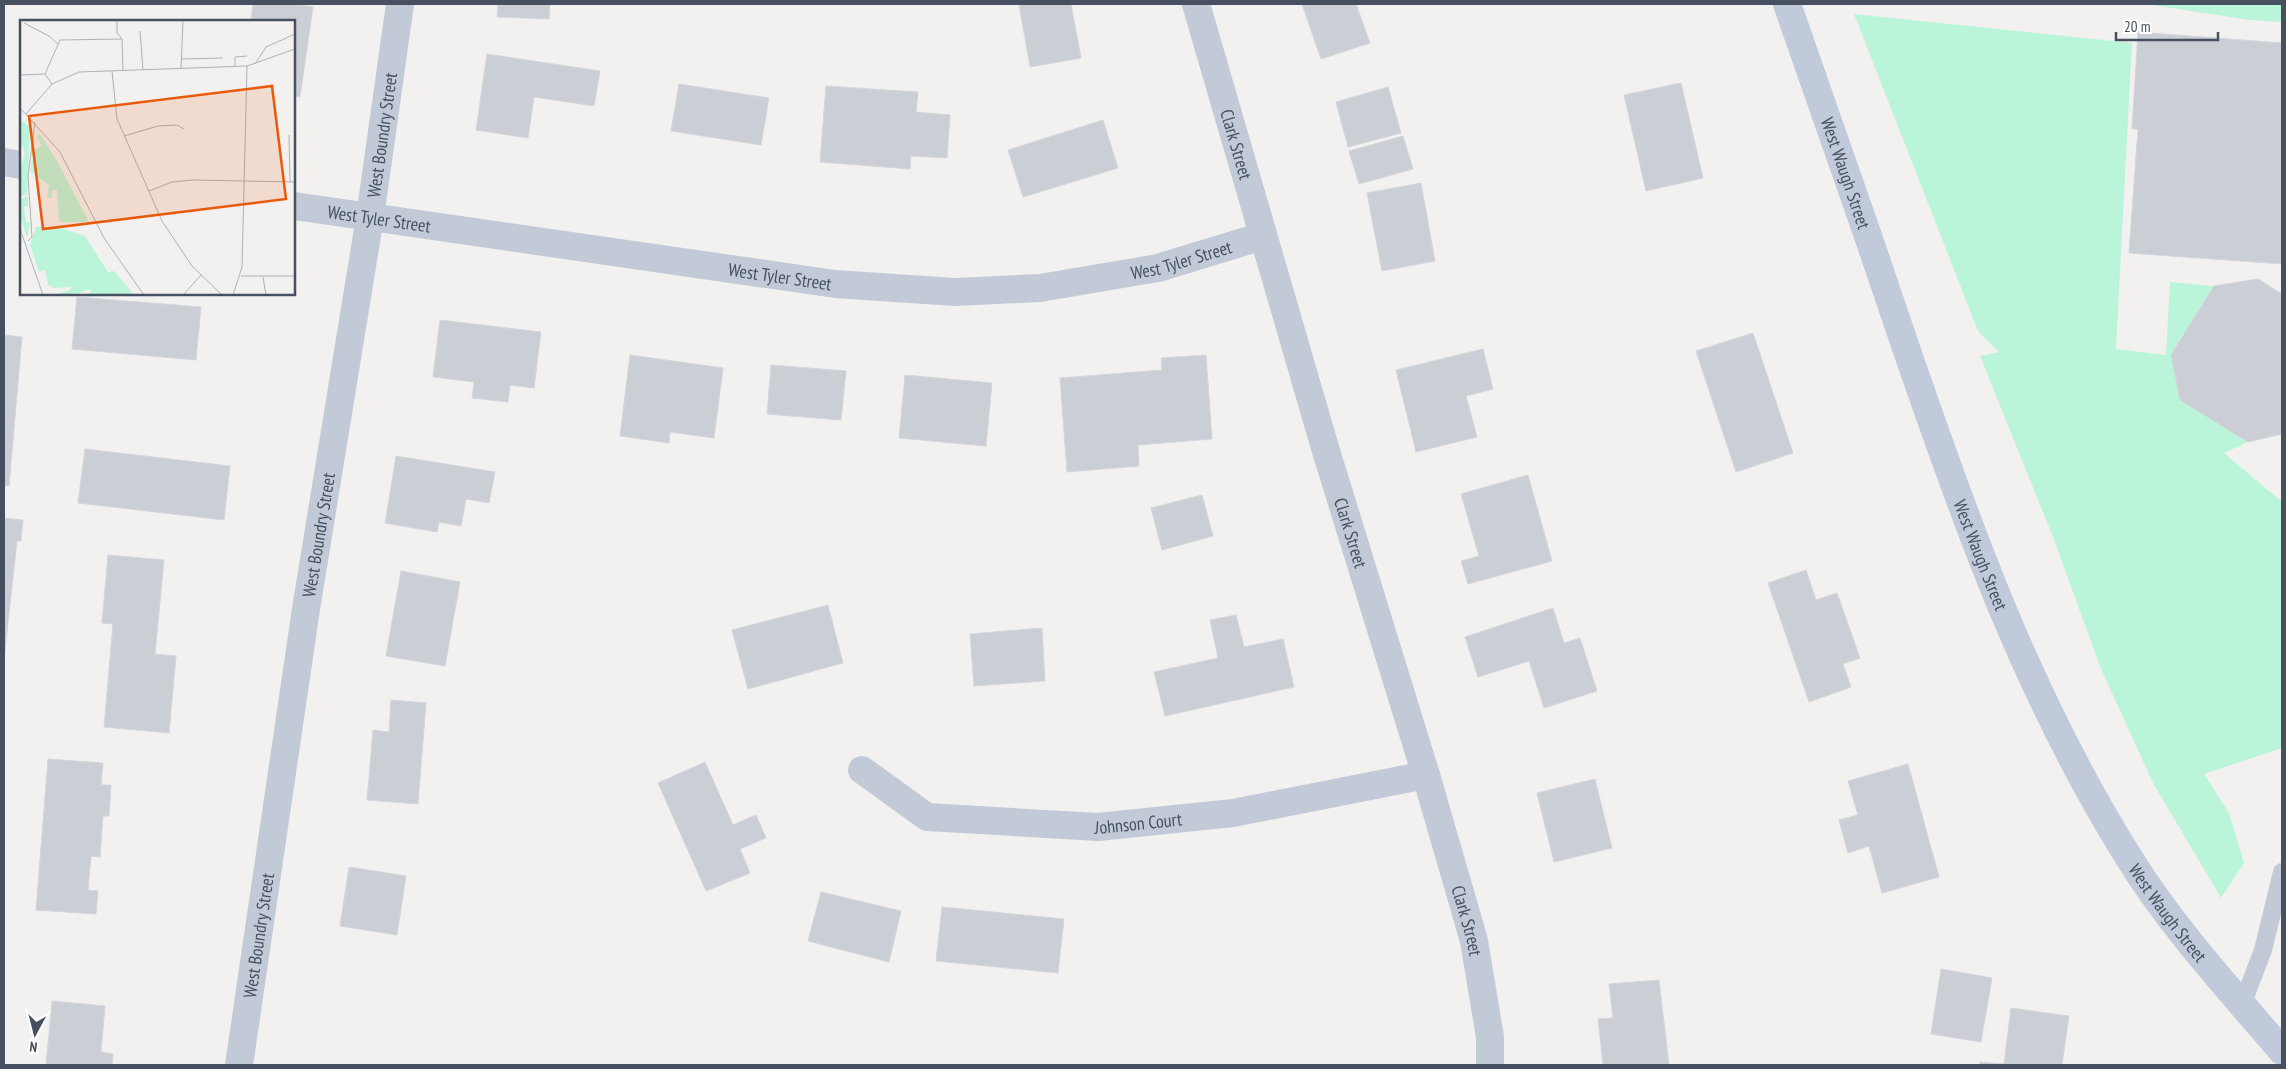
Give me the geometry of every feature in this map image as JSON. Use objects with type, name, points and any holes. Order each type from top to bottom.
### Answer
[{"type":"street","name":"West Boundry Street","points":[[239,1065],[306,608],[370,217],[400,4]]},
{"type":"street","name":"Clark Street","points":[[1196,4],[1326,450],[1426,775],[1474,941],[1490,1037],[1490,1065]]},
{"type":"street","name":"West Waugh Street","points":[[1787,4],[1939,444],[1990,583],[2039,695],[2090,793],[2127,856],[2190,945],[2282,1051]]},
{"type":"street","points":[[4,162],[20,165]]},
{"type":"street","name":"West Tyler Street","points":[[295,206],[835,284],[954,292],[1040,288],[1158,268],[1263,236]]},
{"type":"street","name":"Johnson Court","points":[[862,770],[927,817],[1098,827],[1234,813],[1426,775]]},
{"type":"lane","points":[[2242,1005],[2263,950],[2282,872]]},
{"type":"green space","points":[[2145,4],[2282,4],[2282,22],[2249,20]]},
{"type":"green space","points":[[1854,14],[2132,43],[2116,349],[2166,355],[2170,282],[2214,286],[2171,354],[2180,400],[2248,442],[2224,453],[2282,502],[2282,748],[2204,774],[2229,813],[2244,863],[2221,898],[2153,783],[2101,669],[2053,537],[1980,356],[1999,352],[1978,331]]},
{"type":"building","points":[[253,4],[292,4],[313,7],[300,97],[295,96],[295,20],[251,20]]},
{"type":"building","points":[[498,4],[550,4],[549,19],[497,17]]},
{"type":"building","points":[[1019,4],[1071,4],[1081,58],[1030,67]]},
{"type":"building","points":[[1302,4],[1356,4],[1370,43],[1321,59]]},
{"type":"building","points":[[2138,32],[2282,43],[2282,264],[2129,253],[2138,129],[2132,129]]},
{"type":"building","points":[[487,54],[600,71],[594,106],[534,97],[528,138],[476,130]]},
{"type":"building","points":[[1681,83],[1703,178],[1646,191],[1624,95]]},
{"type":"building","points":[[679,84],[769,98],[761,145],[671,131]]},
{"type":"building","points":[[826,86],[918,92],[916,112],[950,115],[947,158],[911,156],[910,169],[820,162]]},
{"type":"building","points":[[1388,87],[1401,133],[1348,147],[1336,102]]},
{"type":"building","points":[[1103,120],[1118,168],[1023,197],[1008,150]]},
{"type":"building","points":[[1403,136],[1413,169],[1359,184],[1349,151]]},
{"type":"building","points":[[1421,183],[1435,261],[1382,271],[1367,193]]},
{"type":"building","points":[[2258,279],[2282,294],[2282,434],[2248,442],[2180,400],[2171,355],[2214,286]]},
{"type":"building","points":[[77,297],[201,307],[196,360],[72,349]]},
{"type":"building","points":[[440,320],[541,332],[534,388],[510,385],[508,402],[472,398],[474,382],[433,377]]},
{"type":"building","points":[[1753,333],[1793,453],[1736,472],[1696,351]]},
{"type":"building","points":[[4,335],[22,337],[9,486],[4,485]]},
{"type":"building","points":[[1483,349],[1493,389],[1466,396],[1477,437],[1416,452],[1396,370]]},
{"type":"building","points":[[630,355],[723,368],[714,438],[670,432],[669,443],[620,436]]},
{"type":"building","points":[[1206,355],[1212,439],[1138,445],[1139,466],[1067,472],[1060,378],[1162,370],[1161,358]]},
{"type":"building","points":[[771,365],[846,371],[841,420],[767,414]]},
{"type":"building","points":[[905,375],[992,383],[986,446],[899,438]]},
{"type":"building","points":[[85,449],[230,466],[224,520],[78,503]]},
{"type":"building","points":[[396,456],[495,472],[489,503],[466,499],[461,526],[439,522],[437,532],[385,523]]},
{"type":"building","points":[[1528,475],[1552,561],[1468,584],[1461,561],[1479,556],[1461,494]]},
{"type":"building","points":[[1202,495],[1213,536],[1162,550],[1151,508]]},
{"type":"building","points":[[4,518],[23,520],[21,541],[17,541],[4,659]]},
{"type":"building","points":[[108,555],[164,560],[155,654],[176,656],[169,733],[104,727],[113,624],[102,623]]},
{"type":"building","points":[[1806,570],[1816,600],[1837,593],[1860,658],[1843,664],[1851,687],[1809,702],[1768,583]]},
{"type":"building","points":[[401,571],[460,582],[445,666],[386,656]]},
{"type":"building","points":[[828,605],[843,663],[748,689],[732,630]]},
{"type":"building","points":[[1553,608],[1564,643],[1580,638],[1597,691],[1544,708],[1529,661],[1478,677],[1465,637]]},
{"type":"building","points":[[1236,615],[1244,647],[1283,639],[1294,687],[1165,716],[1154,672],[1218,658],[1210,620]]},
{"type":"building","points":[[1042,628],[1045,681],[974,686],[970,634]]},
{"type":"building","points":[[391,700],[426,703],[418,804],[367,800],[373,730],[389,732]]},
{"type":"building","points":[[48,759],[103,763],[101,785],[111,785],[109,816],[103,816],[100,857],[91,856],[88,890],[98,891],[96,914],[36,910]]},
{"type":"building","points":[[705,762],[733,825],[756,815],[766,838],[740,849],[750,873],[706,891],[658,783]]},
{"type":"building","points":[[1908,764],[1939,877],[1882,893],[1869,846],[1848,853],[1839,820],[1858,815],[1848,781]]},
{"type":"building","points":[[1595,779],[1612,848],[1554,862],[1537,793]]},
{"type":"building","points":[[349,867],[406,876],[397,935],[340,926]]},
{"type":"building","points":[[821,892],[901,911],[889,962],[808,941]]},
{"type":"building","points":[[942,907],[1064,919],[1058,973],[936,961]]},
{"type":"building","points":[[1941,969],[1992,978],[1981,1042],[1931,1034]]},
{"type":"building","points":[[1659,980],[1669,1065],[1603,1065],[1598,1019],[1613,1018],[1609,984]]},
{"type":"building","points":[[52,1001],[105,1006],[101,1052],[113,1054],[112,1065],[46,1065]]},
{"type":"building","points":[[2011,1008],[2069,1016],[2062,1065],[1980,1065],[1980,1062],[2004,1064]]}]
